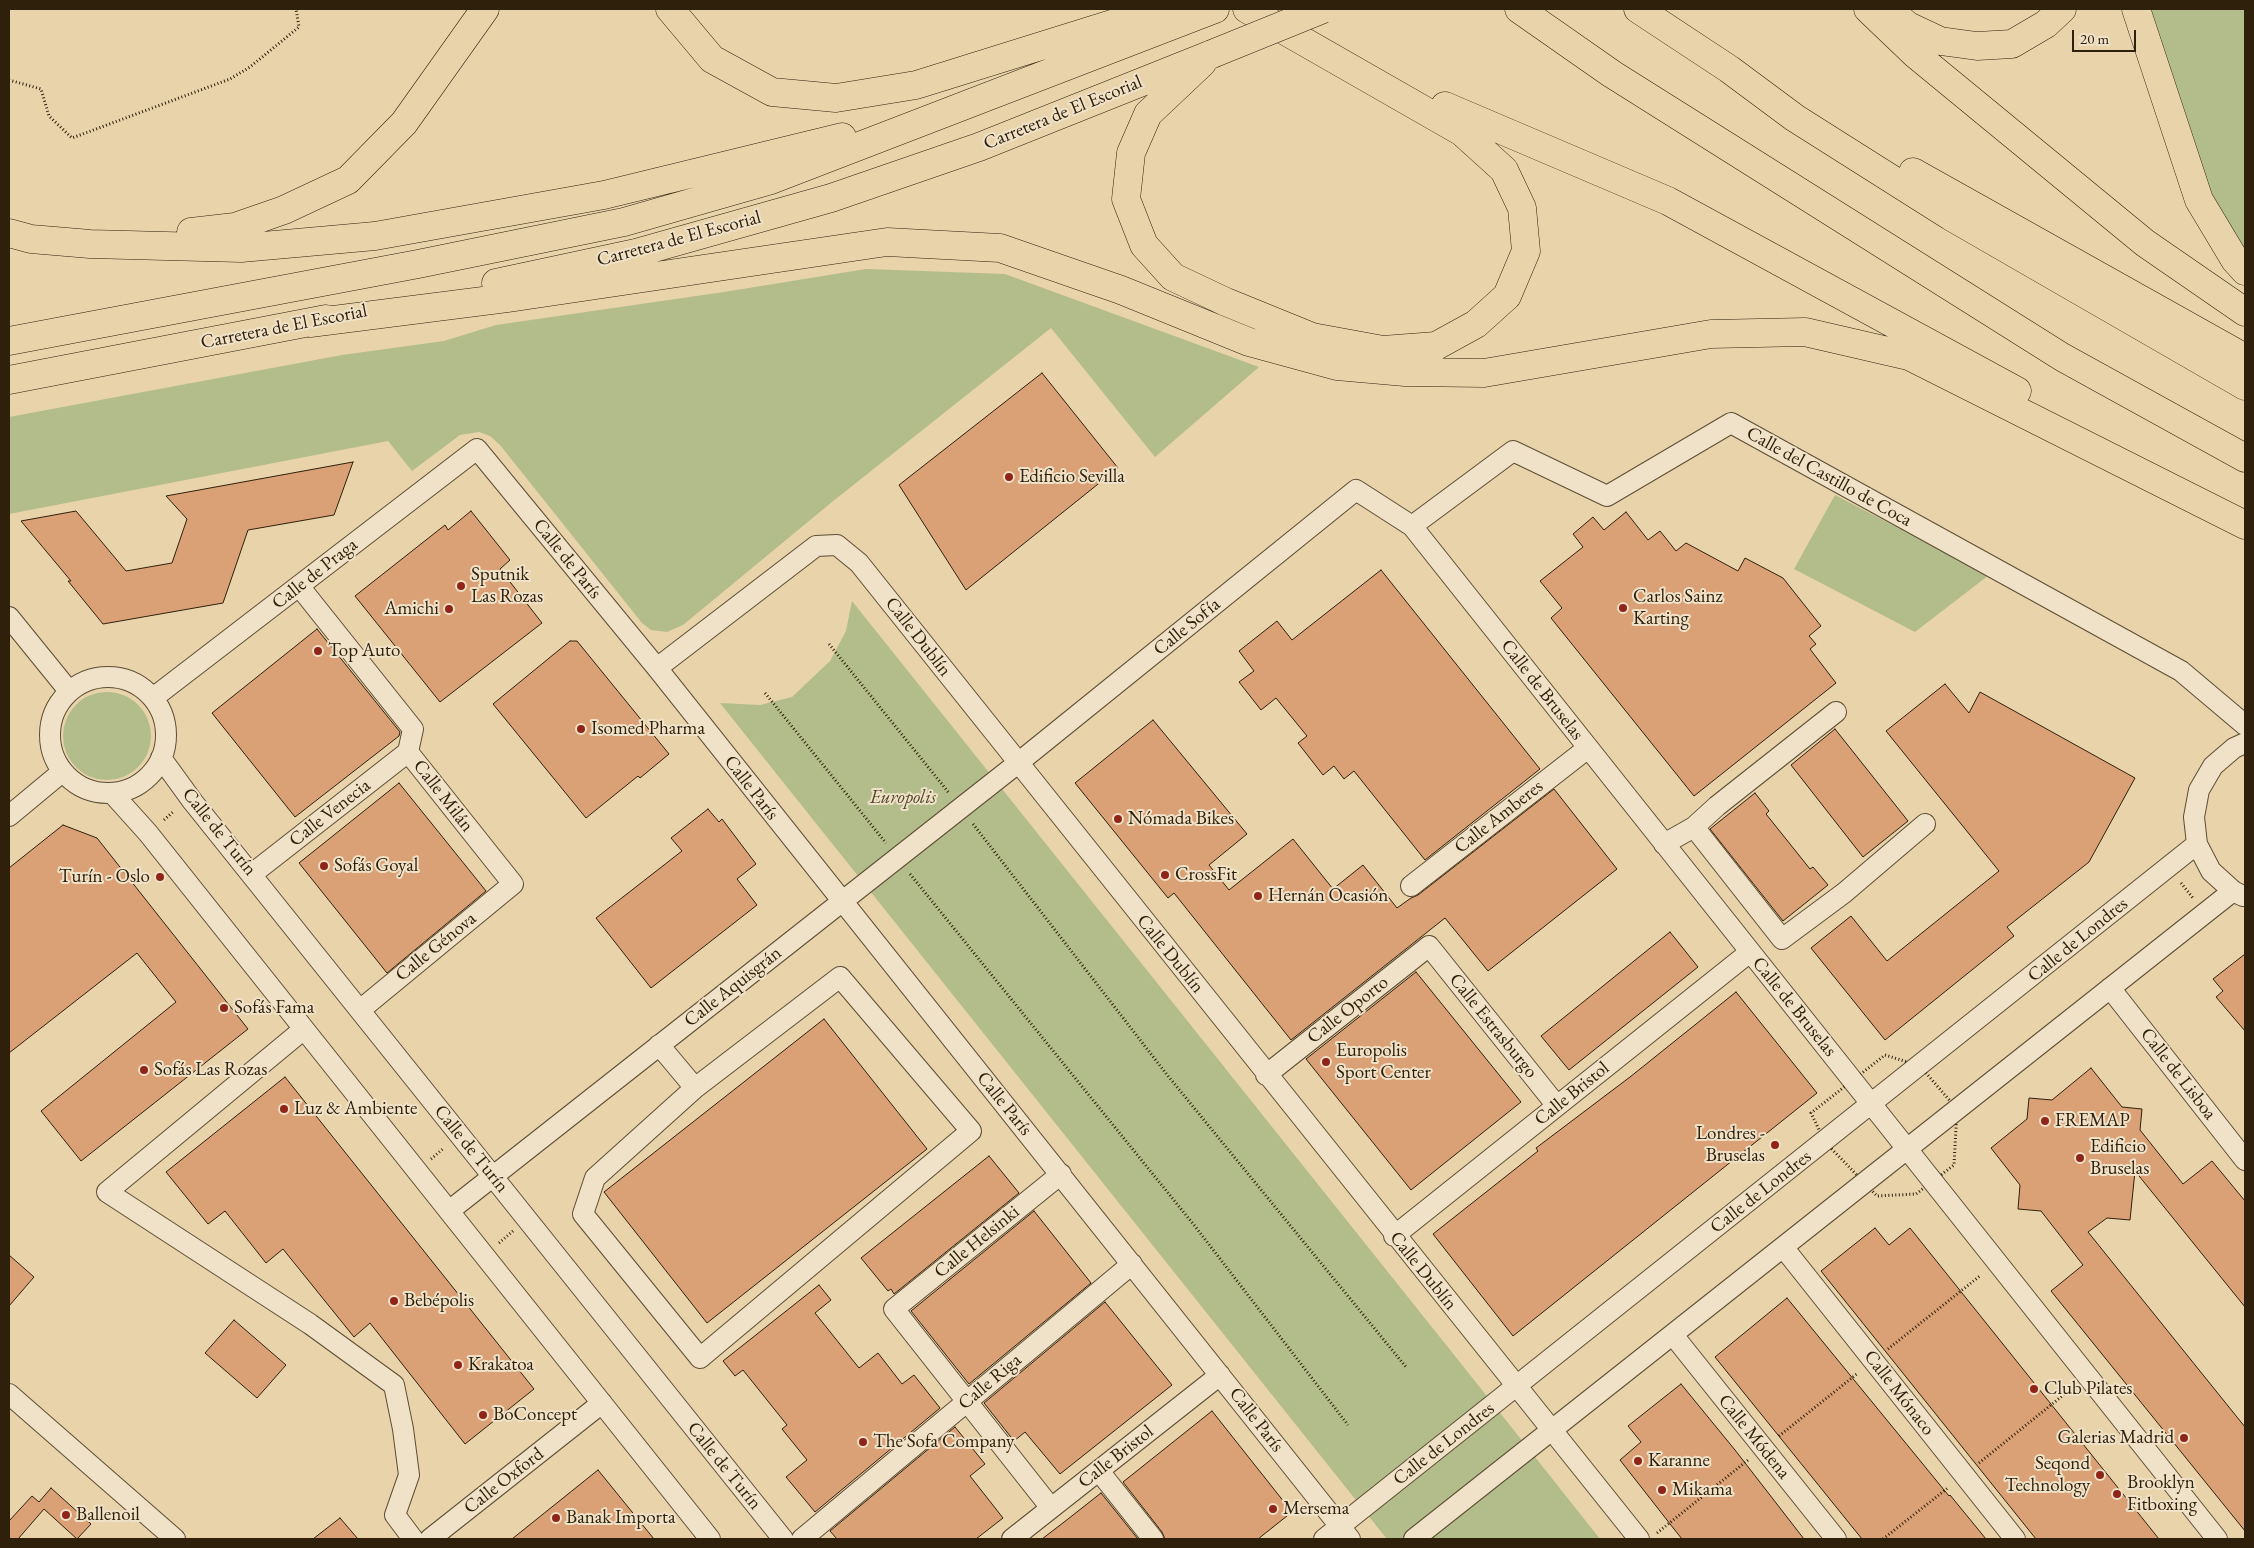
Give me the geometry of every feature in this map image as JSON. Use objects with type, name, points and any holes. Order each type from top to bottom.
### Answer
[{"type":"highway","points":[[90,244],[235,227],[284,210],[348,180],[404,123],[485,9]]},
{"type":"highway","points":[[670,9],[712,59],[772,92],[836,98],[916,85],[1137,29],[1160,9]]},
{"type":"highway","name":"Carretera de El Escorial","points":[[9,341],[418,264],[624,222],[770,180],[956,110],[1137,29],[1215,9]]},
{"type":"highway","points":[[1212,54],[1148,114],[1130,154],[1126,199],[1144,245],[1173,277],[1226,302],[1312,337],[1383,350],[1436,346],[1476,324],[1507,296],[1526,251],[1522,208],[1504,170],[1462,132],[1354,68],[1296,38],[1247,9]]},
{"type":"highway","name":"Carretera de El Escorial","points":[[9,380],[310,323],[636,253],[831,198],[979,147],[1323,9]]},
{"type":"highway","points":[[1520,9],[1612,74],[2114,388],[2245,473]]},
{"type":"highway","points":[[1638,9],[1729,69],[1795,118],[1950,216],[2245,386]]},
{"type":"highway","points":[[1868,9],[1915,54],[2145,243],[2245,312]]},
{"type":"highway","points":[[1887,9],[1908,26],[1940,42],[1977,46],[2012,44],[2046,24],[2062,9]]},
{"type":"highway","points":[[2136,9],[2199,200],[2235,260],[2245,271]]},
{"type":"highway","points":[[1354,68],[1668,201],[2078,424],[2245,524]]},
{"type":"highway","points":[[1729,69],[2245,358]]},
{"type":"highway","points":[[9,233],[31,239],[90,244],[241,248],[375,236],[604,195],[956,110]]},
{"type":"highway","points":[[310,323],[507,298],[887,242],[1000,248],[1121,290],[1249,342],[1337,366],[1405,372],[1484,373],[1710,334],[1805,332],[1909,356],[2245,524]]},
{"type":"highway","points":[[2114,388],[2245,458]]},
{"type":"street","name":"Calle del Castillo de Coca","points":[[1412,526],[1513,451],[1607,496],[1731,423],[2181,671],[2245,725]]},
{"type":"street","name":"Calle de Praga","points":[[153,698],[477,449]]},
{"type":"street","name":"Calle de París","points":[[477,449],[657,668]]},
{"type":"street","name":"Calle de Bruselas","points":[[1356,490],[1412,526],[2217,1539]]},
{"type":"street","name":"Calle Sofía","points":[[1018,763],[1356,490]]},
{"type":"street","name":"Calle Dublín","points":[[657,668],[816,546],[838,545],[859,563],[1394,1236],[1639,1539]]},
{"type":"street","name":"Calle Milán","points":[[299,586],[414,729],[408,752],[513,884]]},
{"type":"street","points":[[9,617],[69,691]]},
{"type":"street","name":"Calle París","points":[[657,668],[841,902],[1061,1174],[1345,1533]]},
{"type":"street","points":[[113,677],[135,683],[153,698],[163,717],[166,738],[161,758],[153,771],[141,782],[127,790],[112,793],[93,791],[75,784],[62,772],[51,751],[50,729],[56,708],[69,691],[90,679],[113,677]]},
{"type":"street","points":[[1664,844],[1694,827],[1717,806],[1836,712]]},
{"type":"street","points":[[1414,1539],[2110,988],[2206,913],[2239,894],[2210,871],[2197,844],[2194,817],[2199,790],[2213,766],[2234,748],[2245,743]]},
{"type":"street","name":"Calle Amberes","points":[[1411,886],[1588,748]]},
{"type":"street","name":"Calle Venecia","points":[[252,874],[408,752]]},
{"type":"street","name":"Calle de Turín","points":[[161,758],[190,798],[783,1539]]},
{"type":"street","name":"Calle Aquisgrán","points":[[449,1211],[1018,763]]},
{"type":"street","points":[[9,816],[62,772]]},
{"type":"street","points":[[112,793],[148,833],[710,1539]]},
{"type":"street","points":[[1694,827],[1782,939],[1844,893],[1925,824]]},
{"type":"street","name":"Calle de Londres","points":[[1324,1539],[1345,1533],[1515,1387],[2197,844]]},
{"type":"street","name":"Calle Génova","points":[[360,1010],[513,884]]},
{"type":"street","name":"Calle Oporto","points":[[1266,1075],[1429,946]]},
{"type":"street","name":"Calle Estrasburgo","points":[[1429,946],[1557,1106]]},
{"type":"street","name":"Calle Bristol","points":[[1394,1236],[1750,952]]},
{"type":"street","points":[[840,977],[971,1131],[700,1358],[583,1214],[595,1178],[695,1088],[840,977]]},
{"type":"street","name":"Calle de Lisboa","points":[[2110,988],[2245,1160]]},
{"type":"street","points":[[304,1029],[107,1192],[310,1324],[394,1385],[403,1429],[409,1475],[395,1515],[413,1539]]},
{"type":"street","points":[[660,1045],[695,1088]]},
{"type":"street","name":"Calle Helsinki","points":[[967,1402],[894,1309],[1061,1174]]},
{"type":"street","name":"Calle Mónaco","points":[[1783,1247],[2015,1539]]},
{"type":"street","name":"Calle Riga","points":[[802,1539],[1132,1264]]},
{"type":"street","name":"Calle Módena","points":[[1673,1334],[1836,1539]]},
{"type":"street","name":"Calle Bristol","points":[[1012,1539],[1220,1375]]},
{"type":"street","points":[[9,1394],[174,1539]]},
{"type":"street","points":[[967,1402],[1051,1508]]},
{"type":"street","name":"Calle Oxford","points":[[440,1536],[602,1403]]},
{"type":"street","points":[[1099,1471],[1153,1539]]},
{"type":"path","points":[[9,80],[41,89],[49,116],[72,138],[230,80],[250,67],[299,27],[296,9]]},
{"type":"path","points":[[829,644],[961,808],[1168,1076],[1406,1367]]},
{"type":"path","points":[[765,693],[1194,1226],[1348,1425]]},
{"type":"path","points":[[148,833],[190,798]]},
{"type":"path","points":[[2168,868],[2206,913]]},
{"type":"path","points":[[417,1170],[460,1135]]},
{"type":"path","points":[[484,1255],[527,1220]]},
{"type":"path","points":[[1649,1539],[1997,1263]]},
{"type":"path","points":[[1883,1539],[2087,1376]]},
{"type":"green space","points":[[2136,9],[2245,9],[2245,257],[2220,235]]},
{"type":"green space","points":[[866,269],[1005,274],[1259,367],[1155,457],[1051,328],[832,502],[683,625],[667,632],[651,630],[642,623],[500,445],[490,436],[479,432],[460,435],[412,471],[388,441],[9,514],[9,417],[342,355],[444,341],[496,325]]},
{"type":"green space","points":[[1835,495],[1989,575],[1915,632],[1794,569]]},
{"type":"green space","name":"Europolis","points":[[852,601],[1600,1539],[1387,1539],[720,703],[760,705],[792,697],[830,661],[846,631]]},
{"type":"green space","points":[[107,692],[124,695],[132,699],[144,711],[148,719],[151,736],[148,753],[144,761],[132,773],[124,777],[107,780],[90,777],[82,773],[70,761],[66,753],[63,736],[66,719],[70,711],[82,699],[90,695]]},
{"type":"building","name":"Edificio Sevilla","points":[[1042,373],[1118,468],[966,590],[899,485]]},
{"type":"building","points":[[353,462],[334,515],[248,530],[223,603],[103,624],[68,581],[71,581],[21,521],[76,511],[126,571],[172,563],[187,519],[166,496]]},
{"type":"building","name":"Amichi","points":[[471,511],[510,560],[500,569],[542,623],[440,702],[355,596],[445,525],[448,530]]},
{"type":"building","points":[[1626,512],[1648,540],[1660,531],[1676,551],[1686,543],[1738,571],[1745,558],[1783,578],[1821,626],[1809,636],[1816,644],[1810,649],[1836,683],[1694,796],[1551,618],[1562,608],[1540,581],[1583,547],[1573,534],[1593,517],[1604,530]]},
{"type":"building","points":[[1381,570],[1540,769],[1425,860],[1354,771],[1344,779],[1334,766],[1323,775],[1298,743],[1307,736],[1276,698],[1261,710],[1239,682],[1254,671],[1239,651],[1277,621],[1292,640]]},
{"type":"building","points":[[317,629],[400,732],[399,736],[295,817],[212,713]]},
{"type":"building","name":"Isomed Pharma","points":[[570,641],[577,641],[669,754],[640,778],[638,776],[586,818],[493,704]]},
{"type":"building","points":[[1945,684],[1969,713],[1980,692],[2135,778],[2089,862],[2007,927],[2014,936],[1885,1040],[1811,948],[1851,916],[1887,961],[1999,871],[1886,731]]},
{"type":"building","points":[[1153,720],[1247,834],[1209,865],[1229,890],[1293,839],[1333,889],[1363,865],[1397,908],[1418,895],[1554,789],[1617,869],[1488,971],[1445,918],[1291,1040],[1174,893],[1168,898],[1075,783]]},
{"type":"building","points":[[1835,729],[1908,821],[1863,857],[1791,765]]},
{"type":"building","points":[[399,783],[486,891],[387,973],[299,863]]},
{"type":"building","points":[[1755,793],[1769,811],[1766,814],[1810,869],[1813,867],[1828,885],[1783,921],[1710,829]]},
{"type":"building","points":[[708,809],[719,822],[722,819],[756,864],[737,879],[757,905],[651,988],[596,918],[682,851],[671,838]]},
{"type":"building","points":[[63,825],[97,838],[248,1029],[81,1161],[41,1111],[176,1002],[137,953],[9,1053],[9,868]]},
{"type":"building","points":[[1670,932],[1698,967],[1569,1070],[1541,1036]]},
{"type":"building","points":[[2245,954],[2245,1031],[2216,997],[2223,991],[2213,979]]},
{"type":"building","points":[[1416,972],[1521,1102],[1411,1190],[1306,1059]]},
{"type":"building","points":[[1736,992],[1817,1093],[1513,1336],[1433,1234],[1538,1151],[1536,1148],[1630,1077]]},
{"type":"building","points":[[824,1019],[927,1149],[707,1323],[604,1192]]},
{"type":"building","points":[[2091,1068],[2122,1107],[2142,1109],[2140,1130],[2183,1184],[2212,1161],[2245,1201],[2245,1307],[2135,1171],[2130,1220],[2107,1218],[2088,1232],[2245,1427],[2245,1531],[2051,1291],[2083,1265],[2041,1211],[2018,1209],[2020,1185],[1991,1148],[2027,1119],[2029,1098],[2052,1100]]},
{"type":"building","points":[[285,1077],[534,1389],[465,1444],[370,1323],[354,1337],[283,1249],[266,1263],[225,1211],[208,1224],[166,1172]]},
{"type":"building","points":[[989,1156],[1019,1193],[894,1294],[891,1289],[888,1291],[861,1258]]},
{"type":"building","points":[[1034,1211],[1091,1283],[969,1384],[911,1311]]},
{"type":"building","points":[[1875,1228],[1889,1245],[1910,1228],[2159,1539],[2036,1539],[1821,1271]]},
{"type":"building","points":[[9,1255],[34,1277],[9,1306]]},
{"type":"building","points":[[819,1285],[831,1300],[815,1313],[859,1368],[878,1353],[902,1384],[914,1375],[940,1408],[815,1512],[786,1477],[807,1460],[782,1429],[787,1425],[743,1370],[735,1376],[723,1361]]},
{"type":"building","points":[[1787,1298],[1986,1539],[1862,1539],[1715,1357]]},
{"type":"building","points":[[1105,1302],[1172,1385],[1060,1474],[1025,1432],[1014,1441],[984,1403]]},
{"type":"building","points":[[234,1320],[286,1365],[257,1398],[205,1353]]},
{"type":"building","points":[[1681,1384],[1804,1539],[1682,1539],[1674,1529],[1620,1460],[1641,1442],[1628,1426]]},
{"type":"building","points":[[1212,1411],[1292,1512],[1258,1539],[1165,1539],[1162,1532],[1123,1482]]},
{"type":"building","points":[[955,1427],[985,1464],[970,1476],[1003,1518],[976,1539],[837,1539],[830,1531]]},
{"type":"building","points":[[598,1470],[654,1539],[512,1539]]},
{"type":"building","name":"Ballenoil","points":[[51,1488],[91,1524],[77,1539],[44,1509],[18,1539],[9,1539],[9,1521],[32,1496],[39,1502]]},
{"type":"building","points":[[1101,1493],[1138,1539],[1042,1539],[1068,1519]]},
{"type":"building","points":[[340,1518],[358,1539],[313,1539]]},
{"type":"place","name":"Edificio Sevilla","points":[[1009,477]]},
{"type":"place","name":"Sputnik Las Rozas","points":[[461,586]]},
{"type":"place","name":"Carlos Sainz Karting","points":[[1623,608]]},
{"type":"place","name":"Amichi","points":[[449,609]]},
{"type":"place","name":"Top Auto","points":[[318,651]]},
{"type":"place","name":"Isomed Pharma","points":[[581,729]]},
{"type":"place","name":"Nómada Bikes","points":[[1118,819]]},
{"type":"place","name":"Sofás Goyal","points":[[324,866]]},
{"type":"place","name":"CrossFit","points":[[1165,875]]},
{"type":"place","name":"Turín - Oslo","points":[[160,877]]},
{"type":"place","name":"Hernán Ocasión","points":[[1258,896]]},
{"type":"place","name":"Sofás Fama","points":[[224,1008]]},
{"type":"place","name":"Europolis Sport Center","points":[[1326,1062]]},
{"type":"place","name":"Sofás Las Rozas","points":[[144,1070]]},
{"type":"place","name":"Luz & Ambiente","points":[[284,1109]]},
{"type":"place","name":"FREMAP","points":[[2045,1121]]},
{"type":"place","name":"Londres - Bruselas","points":[[1775,1145]]},
{"type":"place","name":"Edificio Bruselas","points":[[2080,1158]]},
{"type":"place","name":"Bebépolis","points":[[394,1301]]},
{"type":"place","name":"Krakatoa","points":[[458,1365]]},
{"type":"place","name":"Club Pilates","points":[[2034,1389]]},
{"type":"place","name":"BoConcept","points":[[483,1415]]},
{"type":"place","name":"Galerias Madrid","points":[[2184,1438]]},
{"type":"place","name":"The Sofa Company","points":[[863,1442]]},
{"type":"place","name":"Karanne","points":[[1638,1461]]},
{"type":"place","name":"Seqond Technology","points":[[2100,1475]]},
{"type":"place","name":"Mikama","points":[[1662,1490]]},
{"type":"place","name":"Brooklyn Fitboxing","points":[[2117,1494]]},
{"type":"place","name":"Mersema","points":[[1273,1509]]},
{"type":"place","name":"Ballenoil","points":[[66,1515]]},
{"type":"place","name":"Banak Importa","points":[[556,1518]]}]
